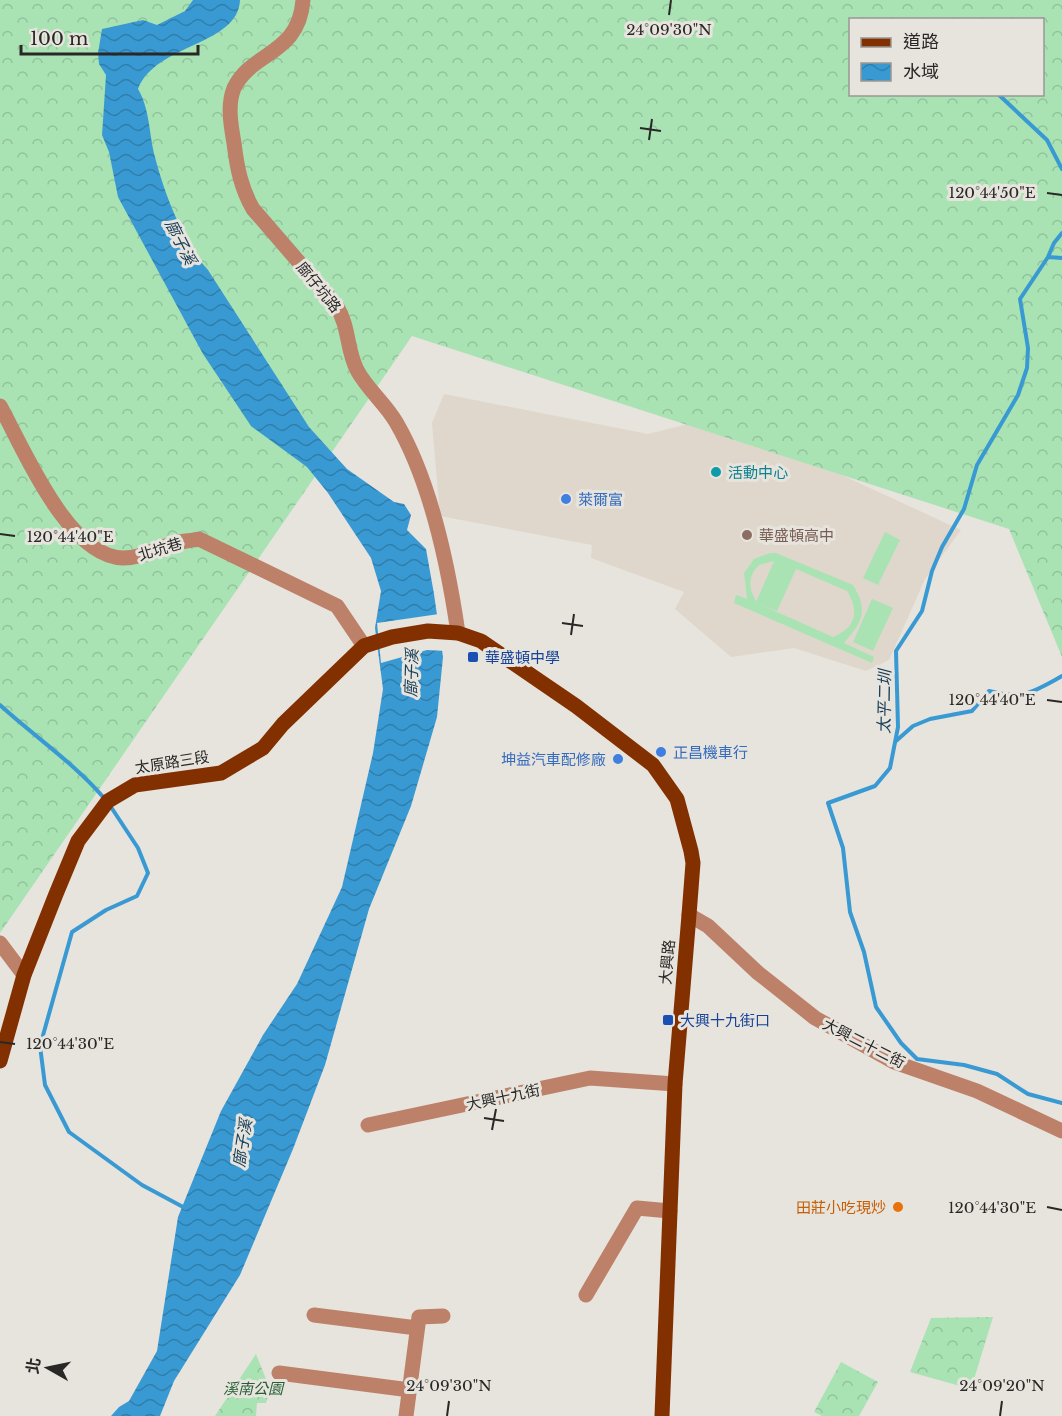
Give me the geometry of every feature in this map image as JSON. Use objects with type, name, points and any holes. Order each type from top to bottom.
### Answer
[{"type":"main road","points":[[368,645],[406,634],[454,632]]},
{"type":"main road","name":"大興路","points":[[454,632],[481,641],[550,688],[653,765],[677,799],[691,851],[689,915],[675,1084],[662,1416]]},
{"type":"main road","name":"太原路三段","points":[[0,1061],[24,975],[78,841],[105,805],[135,785],[220,773],[263,748],[283,724],[368,645]]},
{"type":"street","name":"廍仔坑路","points":[[303,0],[300,21],[289,39],[245,75],[234,89],[230,116],[238,172],[243,192],[253,210],[336,305],[346,322],[356,368],[395,420],[415,459],[449,573],[454,632]]},
{"type":"street","name":"北坑巷","points":[[0,406],[53,503],[75,534],[92,548],[105,555],[136,558],[174,543],[199,539],[337,606],[368,645]]},
{"type":"street","name":"大興二十二街","points":[[689,915],[708,926],[757,972],[782,989],[815,1018],[894,1062],[977,1091],[1062,1131]]},
{"type":"street","points":[[0,943],[24,975]]},
{"type":"street","name":"大興十九街","points":[[368,1125],[590,1078],[675,1084]]},
{"type":"street","points":[[586,1295],[637,1208],[670,1211]]},
{"type":"street","points":[[314,1315],[417,1328]]},
{"type":"street","points":[[406,1416],[419,1317],[443,1316]]},
{"type":"street","points":[[279,1373],[410,1390]]},
{"type":"shaded area","name":"華盛頓高中","points":[[444,394],[648,434],[716,417],[961,530],[925,579],[889,660],[866,671],[794,648],[731,657],[675,609],[684,592],[591,558],[592,545],[440,516],[432,423]]},
{"type":"green space","points":[[0,0],[1062,0],[1062,657],[1009,529],[412,336],[0,933]]},
{"type":"green space","points":[[885,532],[900,540],[878,585],[863,578]]},
{"type":"green space","points":[[776,553],[853,585],[861,602],[861,616],[855,629],[844,643],[874,657],[872,663],[734,603],[736,595],[747,599],[744,573],[754,559]],"holes":[[[774,561],[757,600],[756,601],[751,587],[753,573],[759,565]],[[796,569],[847,591],[853,605],[854,618],[841,633],[833,637],[759,604],[777,611]]]},
{"type":"green space","points":[[872,599],[893,608],[873,651],[853,642]]},
{"type":"green space","points":[[993,1317],[971,1389],[910,1372],[931,1318]]},
{"type":"green space","name":"溪南公園","points":[[256,1354],[270,1389],[266,1403],[257,1403],[256,1416],[215,1416]]},
{"type":"green space","points":[[841,1362],[878,1382],[859,1416],[822,1416],[814,1412]]},
{"type":"water","name":"廍子溪","points":[[193,0],[240,0],[236,15],[226,27],[161,62],[147,74],[138,89],[145,105],[155,157],[169,201],[190,246],[208,270],[309,427],[347,469],[394,502],[404,504],[411,515],[407,530],[426,549],[443,657],[437,717],[411,806],[369,909],[325,1065],[293,1149],[240,1275],[174,1381],[160,1416],[111,1416],[129,1401],[157,1351],[178,1217],[221,1111],[263,1035],[297,984],[342,887],[373,753],[383,689],[375,628],[381,591],[371,558],[328,493],[307,467],[251,426],[203,354],[118,197],[109,152],[102,135],[106,75],[99,64],[98,53],[102,29],[143,20],[157,25],[185,11]]},
{"type":"pier","points":[[439,614],[445,651],[427,650],[381,663],[377,623]]},
{"type":"waterway","points":[[1000,96],[1047,140],[1062,169]]},
{"type":"waterway","points":[[1048,257],[1054,243],[1062,233]]},
{"type":"waterway","name":"太平二圳","points":[[1062,258],[1048,257],[1020,299],[1028,348],[1027,368],[1018,395],[977,465],[964,509],[942,547],[932,571],[922,611],[896,651],[898,727],[890,768],[875,786],[828,803],[843,848],[850,912],[864,952],[876,1007],[901,1043],[917,1059],[964,1065],[997,1074],[1028,1094],[1062,1103]]},
{"type":"waterway","points":[[896,741],[913,726],[930,719],[972,711],[989,691],[1011,695],[1027,693],[1062,676]]},
{"type":"waterway","points":[[0,705],[67,762],[104,798]]},
{"type":"waterway","points":[[109,804],[138,848],[148,873],[137,896],[106,910],[72,932],[40,1046],[45,1085],[69,1132],[142,1185],[185,1208]]},
{"type":"place","name":"活動中心","points":[[716,472]]},
{"type":"place","name":"萊爾富","points":[[566,499]]},
{"type":"place","name":"華盛頓高中","points":[[747,535]]},
{"type":"place","name":"華盛頓中學","points":[[473,657]]},
{"type":"place","name":"正昌機車行","points":[[661,752]]},
{"type":"place","name":"坤益汽車配修廠","points":[[618,759]]},
{"type":"place","name":"大興十九街口","points":[[668,1020]]},
{"type":"place","name":"田莊小吃現炒","points":[[898,1207]]}]
